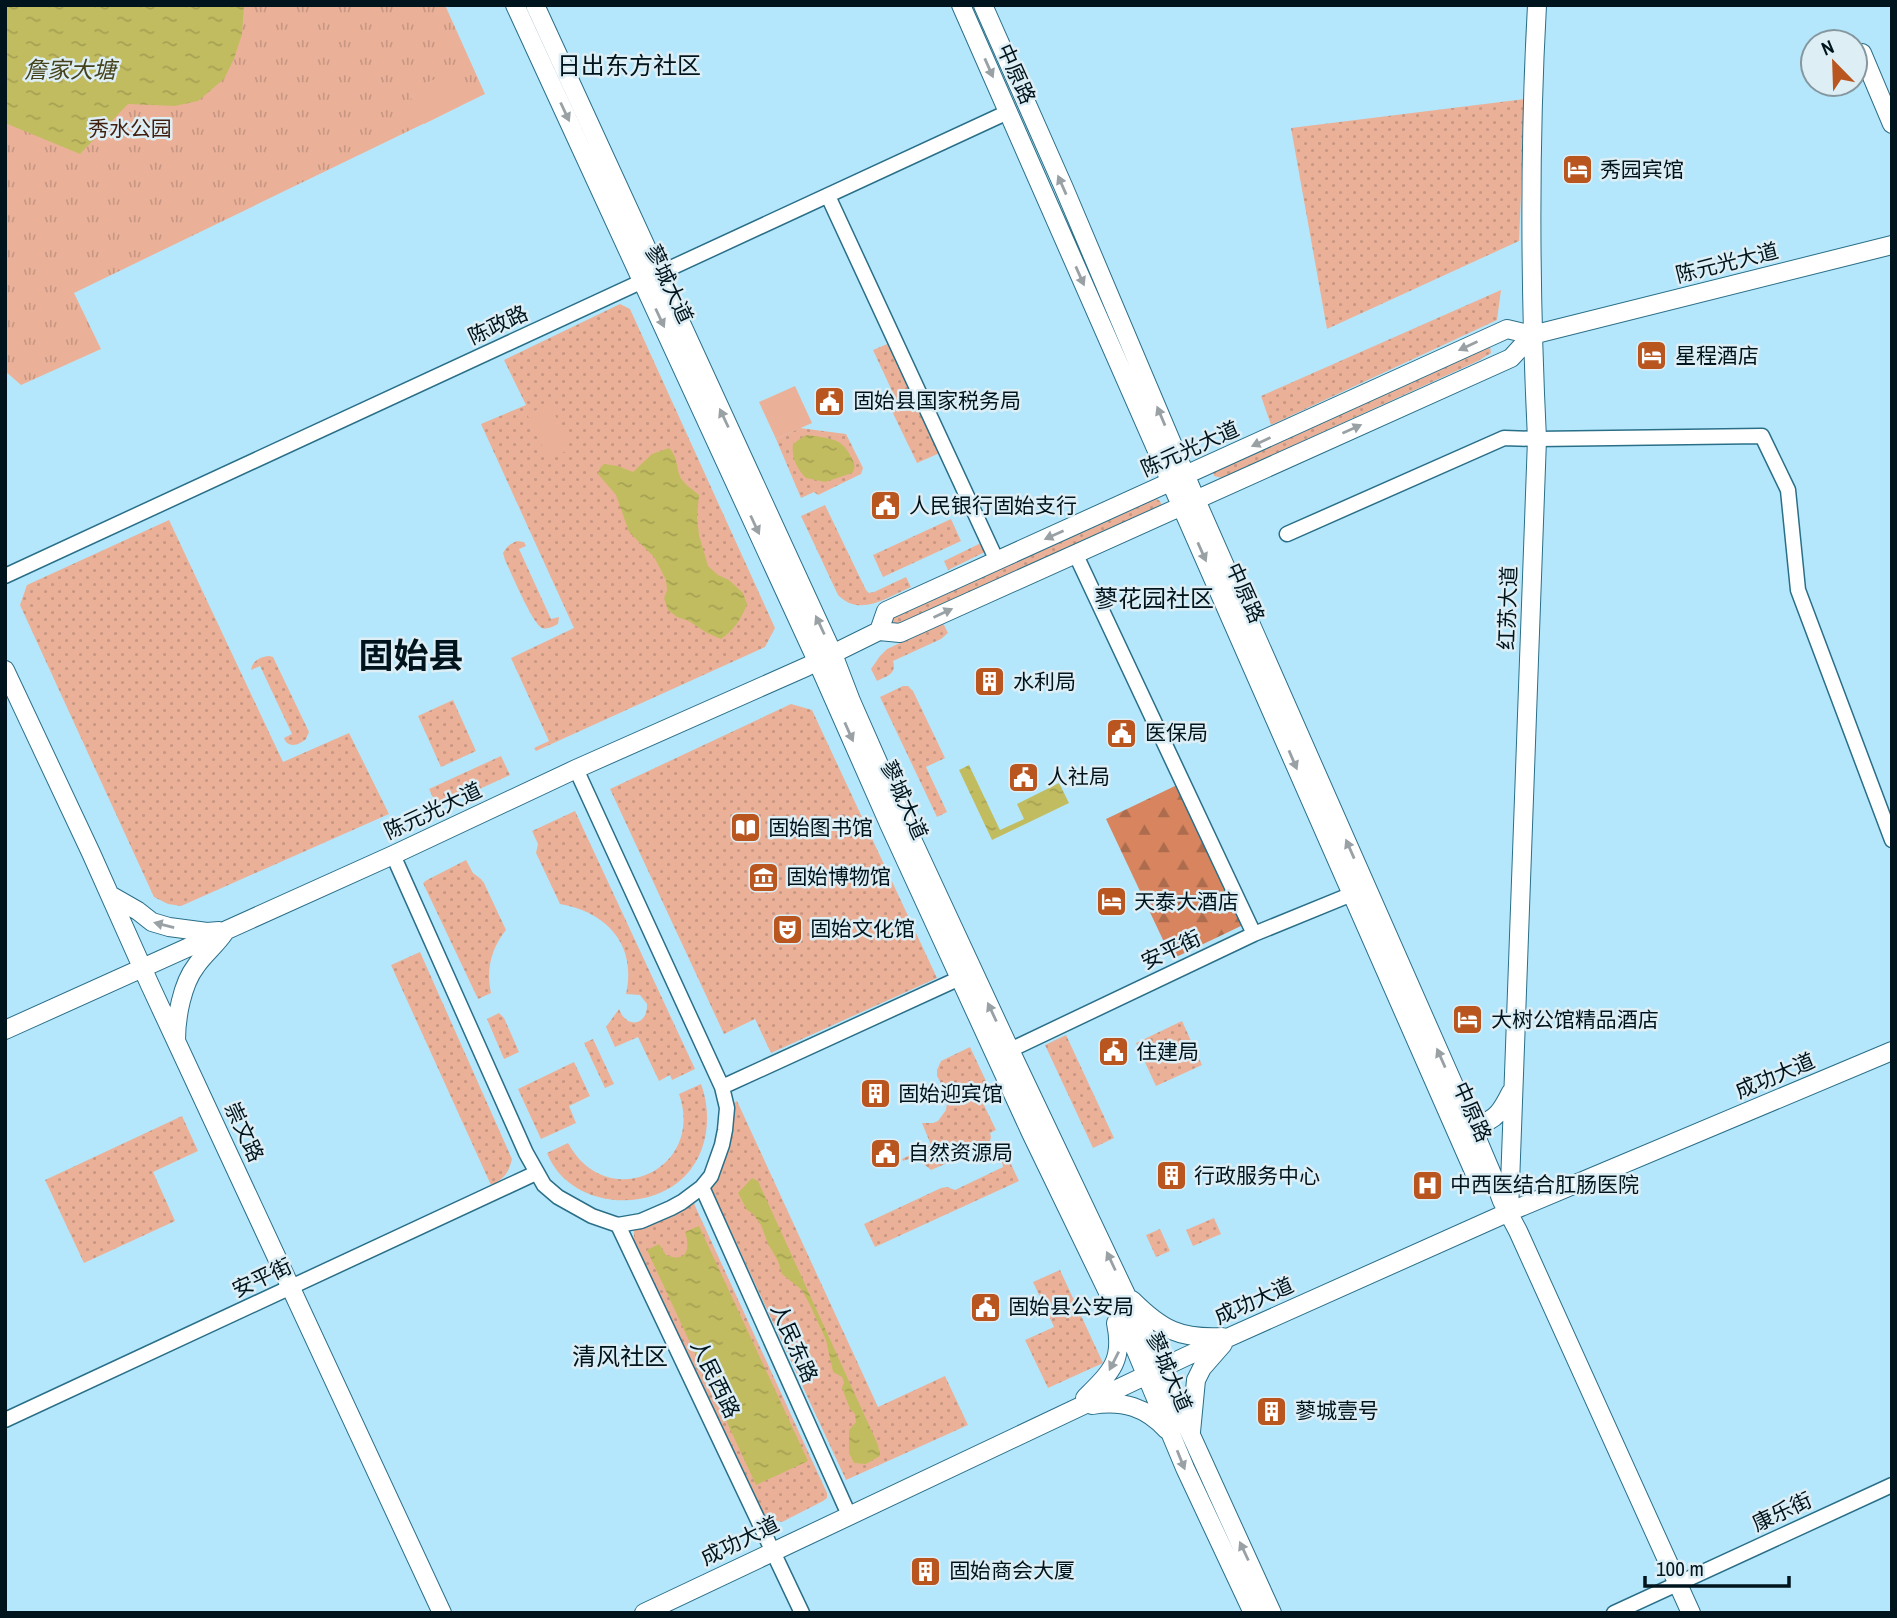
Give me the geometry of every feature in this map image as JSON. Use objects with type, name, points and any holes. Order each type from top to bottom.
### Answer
[{"type":"main road","name":"蓼城大道","points":[[515,5],[651,278]]},
{"type":"main road","name":"蓼城大道","points":[[535,5],[651,278],[825,657],[883,811],[1031,1133],[1120,1299]]},
{"type":"main road","name":"中原路","points":[[961,5],[1691,1613]]},
{"type":"main road","name":"中原路","points":[[983,5],[1069,201],[1178,479]]},
{"type":"main road","name":"红苏大道","points":[[1509,1212],[1536,439],[1531,274],[1537,5]]},
{"type":"main road","points":[[1869,70],[1892,124]]},
{"type":"main road","name":"陈元光大道","points":[[879,631],[886,611],[1507,328],[1532,335],[1892,246]]},
{"type":"main road","name":"陈元光大道","points":[[5,1030],[879,631],[900,633],[1511,358],[1532,335]]},
{"type":"main road","name":"中原路","points":[[1189,503],[1352,894],[1478,1181],[1496,1188]]},
{"type":"main road","name":"蓼城大道","points":[[825,657],[851,701],[1153,1371],[1191,1436],[1272,1613]]},
{"type":"main road","name":"崇文路","points":[[5,670],[442,1613]]},
{"type":"main road","points":[[110,894],[152,922],[206,932],[226,930]]},
{"type":"main road","points":[[176,1040],[176,1025],[184,990],[195,967],[226,930]]},
{"type":"main road","name":"成功大道","points":[[643,1613],[1153,1371],[1509,1212],[1892,1051]]},
{"type":"main road","points":[[1464,1108],[1477,1124],[1484,1123],[1499,1114],[1513,1089]]},
{"type":"main road","points":[[1075,1408],[1113,1366],[1120,1349],[1120,1299],[1140,1308],[1173,1332],[1192,1336],[1229,1337]]},
{"type":"main road","points":[[1191,1436],[1196,1380],[1209,1359],[1229,1337]]},
{"type":"main road","name":"蓼城大道","points":[[1153,1371],[1171,1435],[1253,1613]]},
{"type":"main road","points":[[1075,1408],[1100,1404],[1129,1404],[1158,1420],[1171,1435]]},
{"type":"street","name":"陈政路","points":[[5,576],[1008,112]]},
{"type":"street","points":[[828,196],[998,561]]},
{"type":"street","points":[[1287,534],[1504,438],[1762,436],[1787,490],[1798,590],[1892,841]]},
{"type":"street","points":[[1075,553],[1254,934]]},
{"type":"street","points":[[393,855],[536,1173],[544,1185],[558,1197],[592,1216],[618,1225],[641,1221],[671,1208],[702,1187],[711,1176],[722,1146],[727,1108],[722,1087],[576,769]]},
{"type":"street","name":"安平街","points":[[1010,1050],[1254,934],[1352,894]]},
{"type":"street","points":[[722,1087],[960,978]]},
{"type":"street","name":"安平街","points":[[5,1420],[536,1173]]},
{"type":"street","name":"人民东路","points":[[702,1187],[849,1515]]},
{"type":"street","name":"人民西路","points":[[618,1225],[802,1613]]},
{"type":"street","name":"康乐街","points":[[1614,1613],[1892,1485]]},
{"type":"green space","name":"秀水公园","points":[[5,5],[445,5],[485,94],[74,293],[101,349],[21,385],[5,371]]},
{"type":"green space","points":[[447,73],[462,105],[424,124],[408,92]]},
{"type":"green space","points":[[1525,99],[1519,241],[1327,329],[1291,128]]},
{"type":"green space","points":[[1501,290],[1497,320],[1271,425],[1261,396]]},
{"type":"green space","points":[[620,304],[630,309],[775,628],[765,647],[536,751],[534,748],[549,741],[511,658],[574,628],[481,424],[526,405],[504,360]]},
{"type":"green space","points":[[892,342],[942,452],[917,463],[889,405],[893,393],[873,350]]},
{"type":"green space","points":[[1490,346],[1491,353],[1478,361],[1222,478],[1214,476],[1213,471]]},
{"type":"green space","points":[[795,386],[812,423],[776,439],[759,402]]},
{"type":"green space","points":[[550,404],[571,449],[548,459],[527,414]]},
{"type":"green space","points":[[800,428],[846,434],[863,468],[861,474],[818,495],[814,492],[801,498],[776,439]]},
{"type":"green space","points":[[1155,498],[1162,506],[899,627],[890,625],[890,617]]},
{"type":"green space","points":[[825,505],[869,593],[906,577],[911,587],[883,600],[864,605],[846,602],[838,595],[801,516]]},
{"type":"green space","points":[[951,519],[961,541],[883,577],[873,555]]},
{"type":"green space","points":[[169,520],[283,762],[349,733],[389,814],[181,906],[168,904],[154,897],[20,605],[27,585]]},
{"type":"green space","points":[[517,541],[524,542],[526,546],[519,549],[551,619],[559,617],[558,624],[550,628],[542,628],[533,617],[505,560],[504,551]]},
{"type":"green space","points":[[983,542],[987,551],[948,570],[944,561]]},
{"type":"green space","points":[[943,623],[948,633],[941,639],[893,661],[892,672],[877,681],[871,669],[887,649]]},
{"type":"green space","points":[[273,657],[309,732],[306,739],[297,744],[288,744],[284,738],[292,734],[260,666],[251,670],[257,660]]},
{"type":"green space","points":[[908,686],[913,691],[945,758],[926,767],[947,812],[937,817],[880,697]]},
{"type":"green space","points":[[453,700],[476,751],[441,767],[418,716]]},
{"type":"green space","points":[[791,704],[812,710],[937,978],[771,1053],[755,1019],[724,1034],[610,789]]},
{"type":"green space","points":[[501,756],[510,775],[438,808],[429,789]]},
{"type":"green space","points":[[1177,785],[1243,925],[1172,959],[1106,819]]},
{"type":"green space","points":[[575,811],[695,1069],[672,1080],[670,1075],[659,1081],[638,1037],[615,1047],[606,1027],[619,1009],[627,1020],[636,1022],[644,1017],[647,1004],[640,995],[626,994],[627,960],[615,934],[592,915],[560,904],[536,853],[538,844],[532,831]]},
{"type":"green space","points":[[466,860],[473,873],[484,883],[506,930],[491,960],[491,993],[478,999],[423,883]]},
{"type":"green space","points":[[420,952],[512,1159],[505,1175],[491,1185],[391,965]]},
{"type":"green space","points":[[499,1013],[504,1018],[519,1052],[504,1059],[487,1019]]},
{"type":"green space","points":[[1182,1021],[1202,1065],[1156,1086],[1136,1043]]},
{"type":"green space","points":[[1066,1035],[1114,1138],[1093,1148],[1045,1045]]},
{"type":"green space","points":[[593,1039],[614,1084],[605,1088],[584,1043]]},
{"type":"green space","points":[[970,1047],[994,1098],[983,1103],[996,1130],[990,1133],[989,1145],[931,1170],[914,1160],[903,1161],[902,1159],[912,1154],[914,1156],[924,1152],[923,1148],[931,1145],[922,1123],[938,1121],[946,1110],[948,1096],[937,1076],[941,1061]]},
{"type":"green space","points":[[574,1062],[590,1096],[569,1106],[576,1123],[541,1139],[518,1089]]},
{"type":"green space","points":[[701,1084],[707,1107],[704,1144],[693,1166],[669,1188],[630,1200],[590,1194],[572,1185],[557,1171],[547,1153],[568,1143],[585,1165],[606,1176],[627,1179],[648,1174],[666,1162],[679,1144],[684,1121],[679,1094]]},
{"type":"green space","points":[[737,1101],[878,1407],[945,1376],[968,1425],[846,1480],[707,1180],[727,1108]]},
{"type":"green space","points":[[182,1116],[198,1151],[153,1172],[175,1221],[84,1263],[45,1180]]},
{"type":"green space","points":[[1007,1159],[1019,1181],[875,1247],[864,1224],[941,1188],[955,1190],[1003,1167],[1002,1162]]},
{"type":"green space","points":[[694,1203],[827,1493],[827,1498],[823,1501],[782,1522],[768,1519],[761,1510],[634,1242],[634,1228]]},
{"type":"green space","points":[[1214,1218],[1221,1234],[1193,1246],[1186,1230]]},
{"type":"green space","points":[[1160,1229],[1170,1251],[1156,1257],[1146,1235]]},
{"type":"green space","points":[[1060,1270],[1103,1363],[1048,1388],[1025,1340],[1054,1327],[1033,1282]]},
{"type":"water","name":"詹家大塘","points":[[5,5],[244,5],[242,34],[224,79],[198,101],[175,106],[128,104],[80,154],[5,123]]},
{"type":"water","points":[[809,435],[839,442],[847,450],[854,464],[852,473],[825,482],[806,478],[795,462],[793,444]]},
{"type":"water","points":[[669,448],[675,457],[680,477],[699,495],[699,535],[708,566],[743,593],[747,604],[737,623],[721,639],[668,610],[664,598],[666,580],[661,570],[654,557],[629,532],[616,495],[598,474],[604,464],[633,472],[652,454]]},
{"type":"water","points":[[969,765],[1000,830],[1024,819],[1017,804],[1059,783],[1069,803],[992,840],[959,770]]},
{"type":"water","points":[[752,1178],[758,1181],[878,1445],[880,1456],[866,1464],[854,1463],[849,1453],[849,1430],[856,1422],[855,1414],[850,1409],[842,1388],[842,1377],[833,1372],[826,1340],[810,1305],[802,1290],[782,1274],[761,1225],[747,1210],[738,1193]]},
{"type":"water","points":[[699,1226],[808,1461],[756,1485],[647,1250],[659,1244],[666,1255],[682,1256],[687,1249],[685,1232]]},
{"type":"place","name":"秀园宾馆","points":[[1577,170]]},
{"type":"place","name":"星程酒店","points":[[1652,356]]},
{"type":"place","name":"固始县国家税务局","points":[[830,401]]},
{"type":"place","name":"人民银行固始支行","points":[[886,506]]},
{"type":"place","name":"水利局","points":[[990,682]]},
{"type":"place","name":"医保局","points":[[1122,733]]},
{"type":"place","name":"人社局","points":[[1024,777]]},
{"type":"place","name":"固始图书馆","points":[[745,828]]},
{"type":"place","name":"固始博物馆","points":[[763,877]]},
{"type":"place","name":"天泰大酒店","points":[[1111,902]]},
{"type":"place","name":"固始文化馆","points":[[787,929]]},
{"type":"place","name":"大树公馆精品酒店","points":[[1468,1020]]},
{"type":"place","name":"住建局","points":[[1113,1052]]},
{"type":"place","name":"固始迎宾馆","points":[[875,1094]]},
{"type":"place","name":"自然资源局","points":[[885,1153]]},
{"type":"place","name":"行政服务中心","points":[[1171,1176]]},
{"type":"place","name":"中西医结合肛肠医院","points":[[1427,1185]]},
{"type":"place","name":"固始县公安局","points":[[985,1307]]},
{"type":"place","name":"蓼城壹号","points":[[1272,1411]]},
{"type":"place","name":"固始商会大厦","points":[[926,1571]]},
{"type":"district","name":"日出东方社区","points":[[629,66]]},
{"type":"district","name":"蓼花园社区","points":[[1154,599]]},
{"type":"district","name":"固始县","points":[[411,656]]},
{"type":"district","name":"清风社区","points":[[620,1357]]}]
